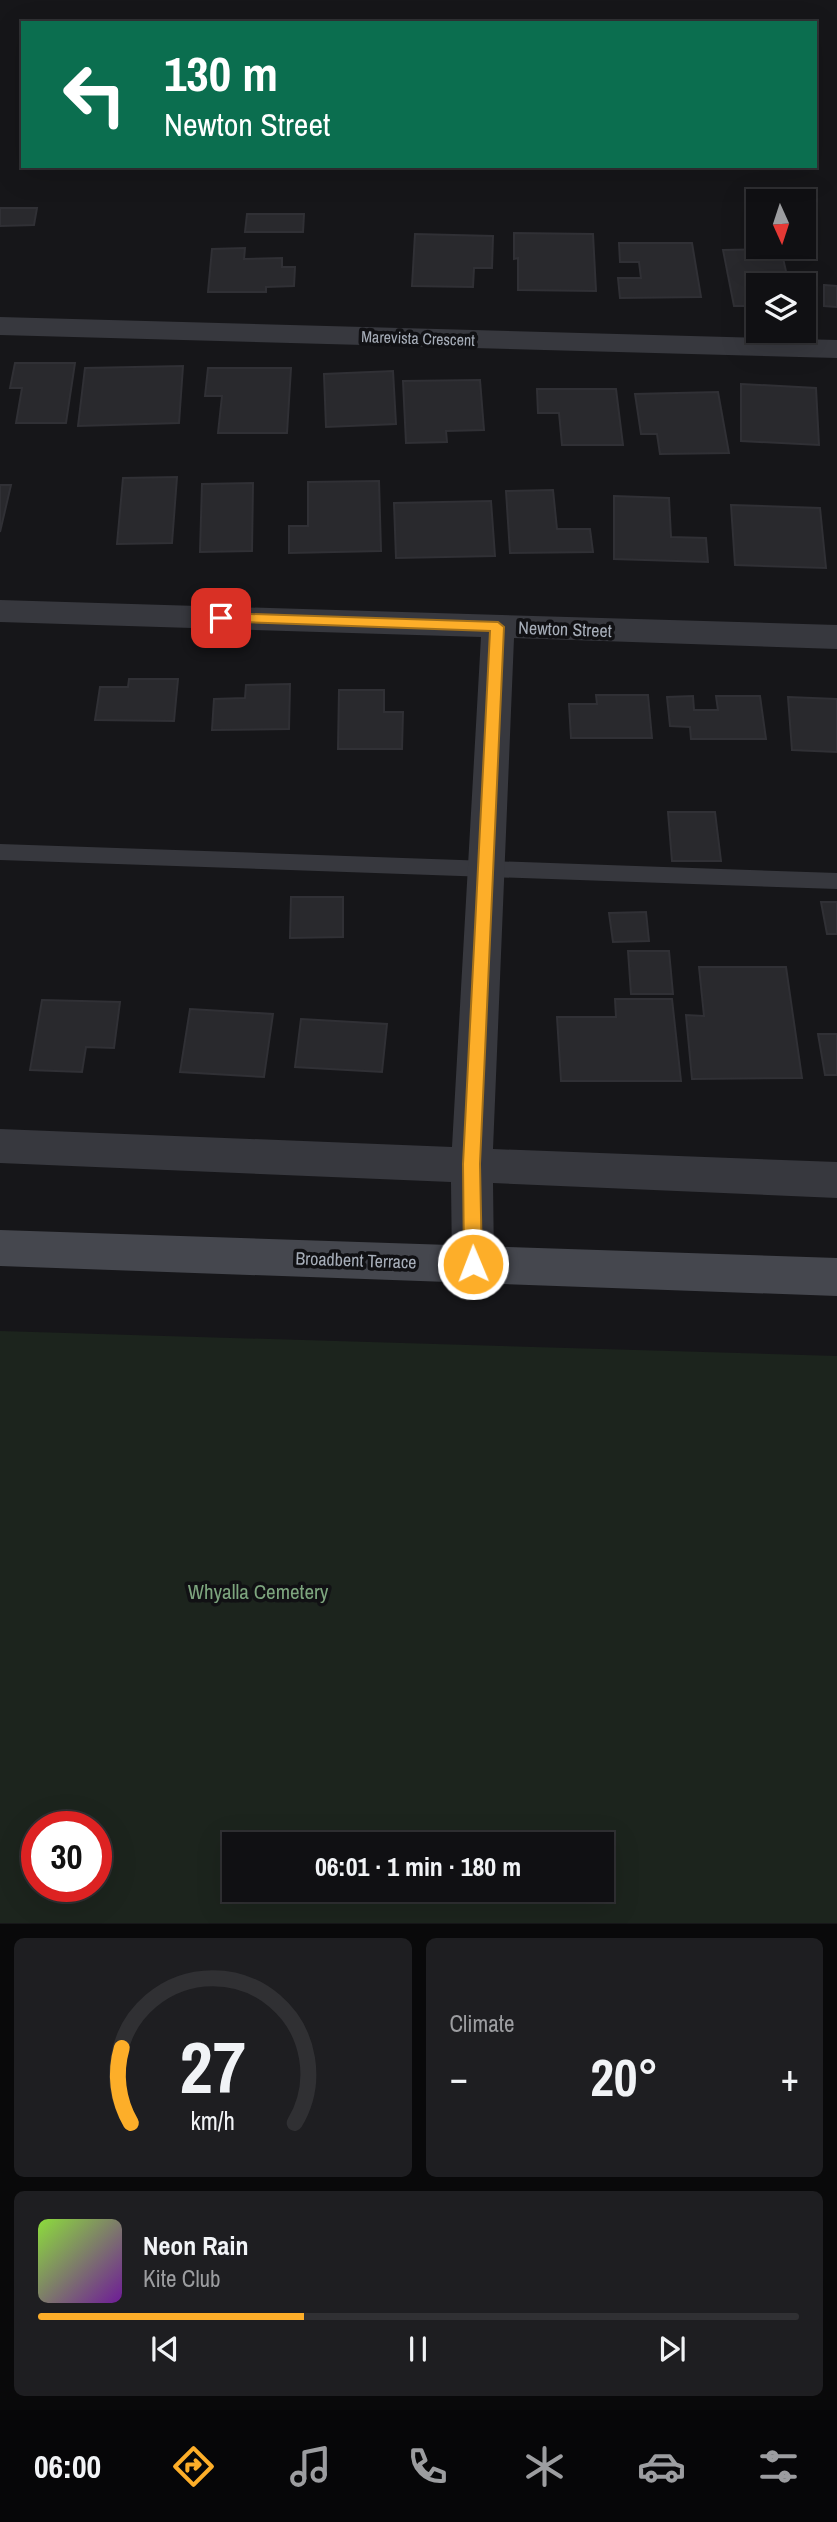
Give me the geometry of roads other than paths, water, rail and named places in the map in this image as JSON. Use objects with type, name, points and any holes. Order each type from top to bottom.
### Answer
[{"type":"main road","name":"Broadbent Terrace","points":[[0,1248],[837,1277]]},
{"type":"street","name":"Marevista Crescent","points":[[0,326],[837,349]]},
{"type":"street","name":"Newton Street","points":[[0,611],[837,637]]},
{"type":"street","points":[[473,1264],[472,1164],[498,627]]},
{"type":"street","points":[[0,1146],[837,1180]]},
{"type":"lane","points":[[0,852],[837,881]]},
{"type":"park label","name":"Whyalla Cemetery","points":[[258,1591]]}]
